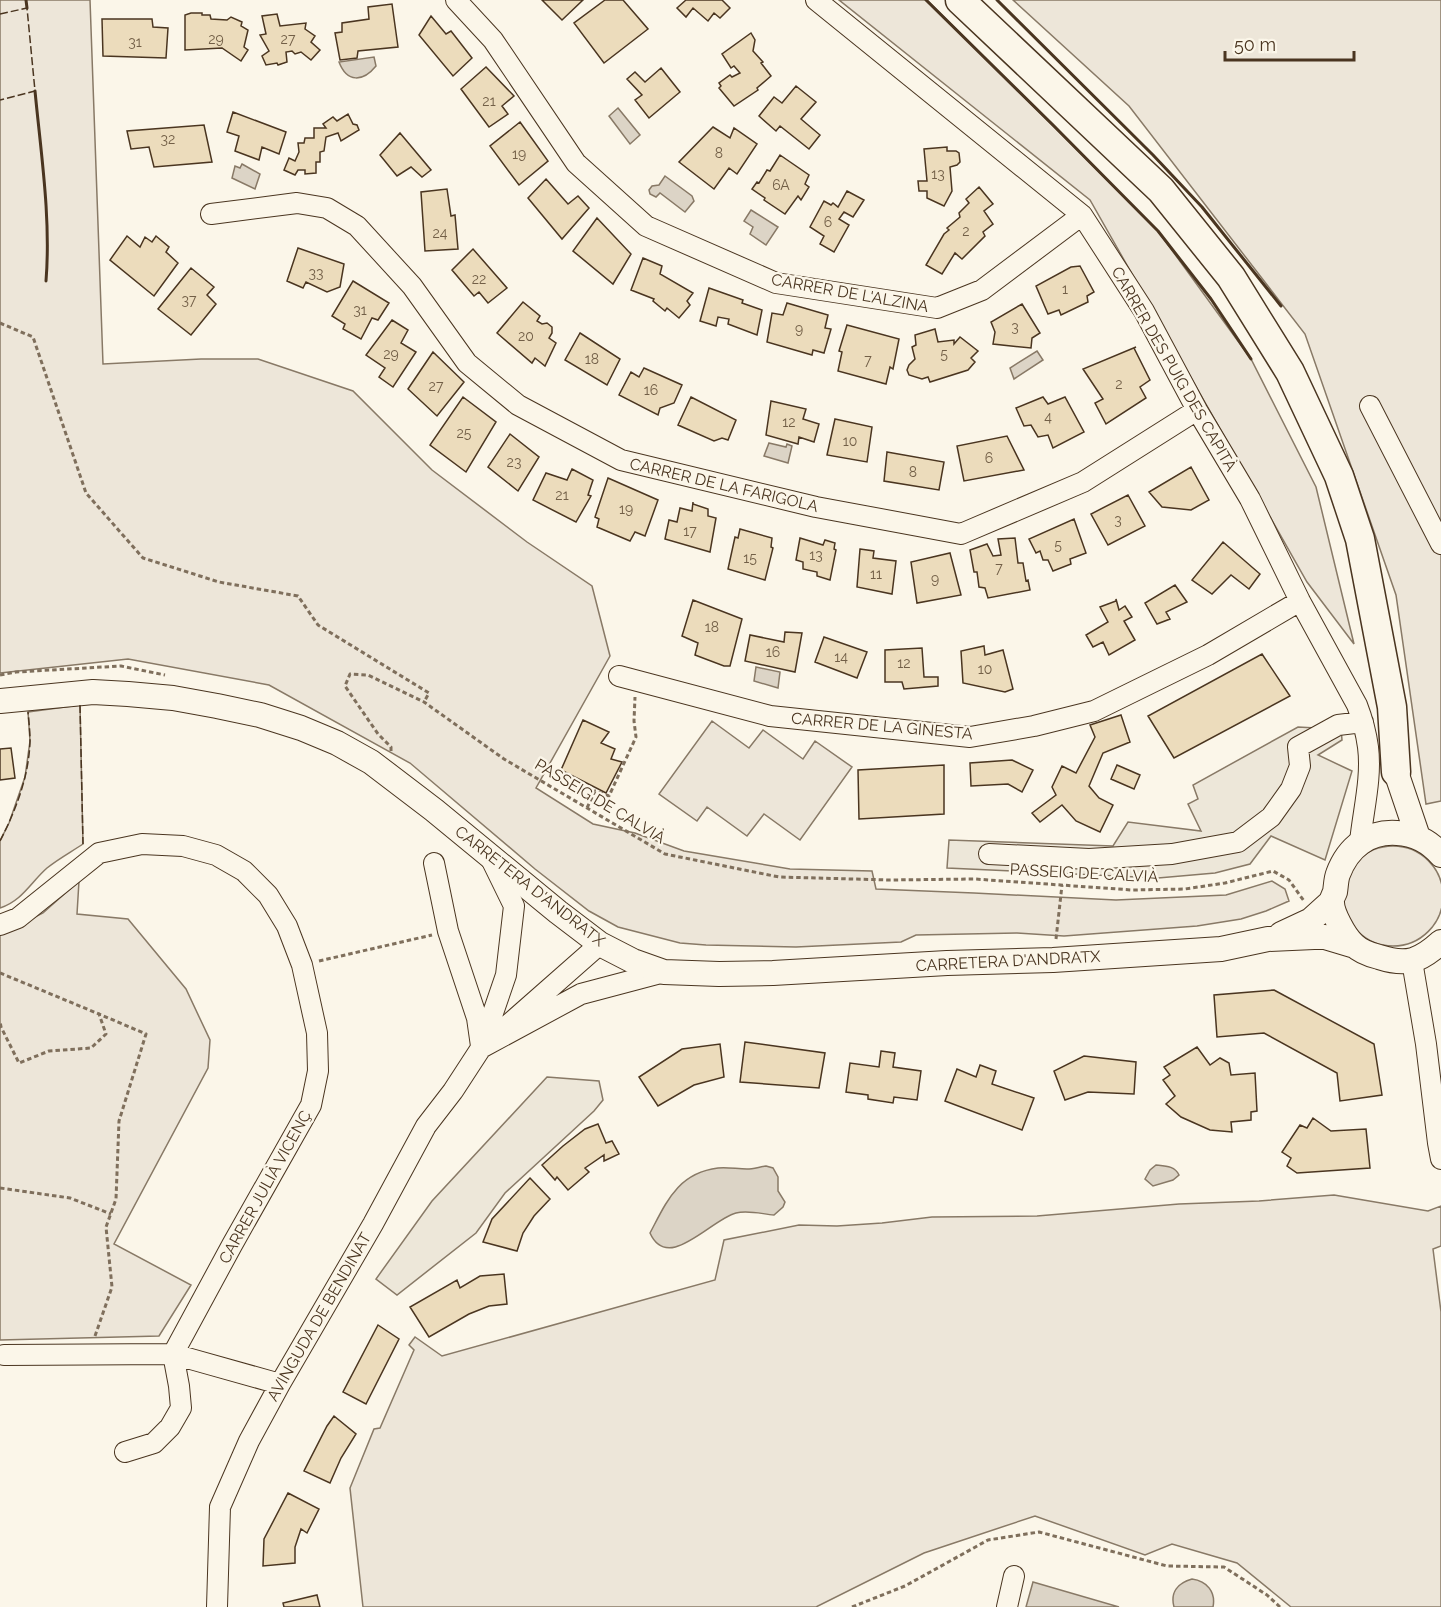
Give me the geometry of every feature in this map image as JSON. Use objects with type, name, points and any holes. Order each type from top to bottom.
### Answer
[{"type":"highway","points":[[960,0],[1161,190],[1231,277],[1290,372],[1339,476],[1360,539],[1392,706],[1396,772]]},
{"type":"main road","name":"CARRETERA D'ANDRATX","points":[[0,702],[93,692],[128,694],[173,698],[217,706],[260,715],[301,728],[337,743],[371,762],[600,944],[633,961],[664,972],[774,973],[947,963],[1053,960],[1221,949],[1268,939],[1325,937],[1392,961],[1412,961]]},
{"type":"main road","points":[[1387,832],[1396,772]]},
{"type":"main road","points":[[1396,772],[1427,837],[1441,855]]},
{"type":"main road","points":[[1355,946],[1342,929],[1332,901],[1337,875],[1352,850],[1360,842],[1387,832],[1427,837]]},
{"type":"main road","name":"CARRETERA D'ANDRATX","points":[[1268,939],[1311,920],[1332,901]]},
{"type":"main road","points":[[1412,961],[1427,954],[1441,942]]},
{"type":"street","name":"CARRER DE L'ALZINA","points":[[456,0],[493,40],[576,163],[646,226],[776,283],[937,308],[982,290],[1082,215]]},
{"type":"street","name":"CARRER DES PUIG DES CAPITÀ","points":[[816,0],[1082,215],[1144,311],[1197,410],[1250,499],[1300,601],[1357,705],[1368,748],[1368,779],[1360,842]]},
{"type":"street","name":"CARRER DE LA FARIGOLA","points":[[211,214],[297,203],[327,208],[357,226],[412,286],[467,363],[518,405],[621,460],[816,507],[961,534],[1083,482],[1197,410]]},
{"type":"street","points":[[1370,406],[1441,544]]},
{"type":"street","name":"CARRER DE LA GINESTA","points":[[628,678],[770,716],[970,737],[1034,726],[1094,711],[1208,655],[1300,601]]},
{"type":"street","points":[[989,854],[1089,859],[1172,854],[1238,842],[1271,816],[1291,789],[1300,766],[1298,747],[1338,725],[1363,722]]},
{"type":"street","name":"CARRER JULIÀ VICENÇ","points":[[0,925],[18,918],[99,853],[142,844],[183,846],[216,855],[244,871],[268,895],[287,926],[302,965],[317,1033],[318,1071],[311,1105],[173,1354]]},
{"type":"street","name":"AVINGUDA DE BENDINAT","points":[[482,1048],[506,975],[514,906],[488,854]]},
{"type":"street","points":[[434,864],[448,931],[477,1018],[482,1048]]},
{"type":"street","name":"AVINGUDA DE BENDINAT","points":[[217,1607],[220,1507],[249,1442],[280,1384],[373,1224],[426,1126],[482,1048],[600,944]]},
{"type":"street","points":[[1412,961],[1426,1044],[1441,1159]]},
{"type":"street","name":"AVINGUDA DE BENDINAT","points":[[482,1048],[581,994],[664,972]]},
{"type":"street","points":[[125,1452],[154,1443],[170,1427],[181,1408],[173,1354]]},
{"type":"street","points":[[4,1355],[173,1354],[280,1384]]},
{"type":"street","points":[[1007,1607],[1014,1576]]},
{"type":"path","points":[[0,323],[33,337],[86,493],[143,558],[219,582],[298,596],[318,625],[429,693],[424,702]]},
{"type":"path","points":[[0,675],[16,672],[121,666],[168,676]]},
{"type":"path","name":"PASSEIG DE CALVIÀ","points":[[388,754],[391,752],[391,747],[378,734],[345,686],[350,674],[368,675],[424,702],[504,759],[665,854],[779,877],[890,880],[975,879],[1132,890],[1185,890],[1273,871],[1289,880],[1308,907],[1311,920]]},
{"type":"path","points":[[587,808],[595,791],[609,796],[636,737],[628,678]]},
{"type":"path","points":[[1056,944],[1062,885]]},
{"type":"path","points":[[302,965],[448,931]]},
{"type":"path","points":[[0,973],[146,1034],[119,1121],[116,1199],[106,1227],[112,1287],[89,1355]]},
{"type":"path","points":[[0,1021],[19,1063],[49,1051],[91,1048],[106,1034],[99,1014]]},
{"type":"path","points":[[0,1188],[70,1198],[111,1215]]},
{"type":"path","points":[[852,1607],[905,1586],[988,1540],[1039,1532],[1167,1566],[1224,1567],[1267,1595],[1280,1607]]},
{"type":"shaded area","points":[[0,0],[90,0],[103,364],[201,359],[258,359],[353,391],[432,470],[527,542],[592,586],[610,656],[536,788],[593,824],[635,833],[684,851],[790,869],[872,871],[876,889],[1116,900],[1226,895],[1272,881],[1285,889],[1289,901],[1241,919],[1197,926],[1064,936],[1017,933],[916,935],[901,942],[796,947],[680,943],[618,927],[589,911],[535,869],[410,763],[269,685],[128,659],[0,673]]},
{"type":"shaded area","points":[[839,0],[927,0],[1158,231],[1251,359],[1316,487],[1354,644],[1307,582],[1090,200]]},
{"type":"shaded area","points":[[1013,0],[1441,0],[1441,801],[1426,804],[1396,595],[1305,334],[1129,106]]},
{"type":"shaded area","points":[[374,57],[376,66],[366,75],[356,78],[346,74],[339,62]]},
{"type":"shaded area","points":[[618,108],[640,135],[630,144],[609,116]]},
{"type":"shaded area","points":[[242,164],[260,174],[255,189],[232,178],[235,166],[240,168]]},
{"type":"shaded area","points":[[665,176],[692,196],[694,201],[685,212],[660,193],[656,197],[650,194],[649,190],[652,186],[659,185]]},
{"type":"shaded area","points":[[751,210],[778,227],[766,245],[750,234],[753,227],[744,221]]},
{"type":"shaded area","points":[[1037,351],[1043,360],[1014,379],[1010,368]]},
{"type":"shaded area","points":[[769,443],[792,446],[788,463],[764,456]]},
{"type":"shaded area","points":[[756,667],[780,672],[778,688],[754,681]]},
{"type":"shaded area","points":[[80,705],[83,844],[47,868],[14,901],[0,908],[0,841],[9,823],[25,777],[30,741],[28,712]]},
{"type":"shaded area","points":[[1340,716],[1342,740],[1318,755],[1352,771],[1325,860],[1271,836],[1250,864],[1215,873],[1158,878],[947,868],[949,840],[1113,846],[1128,822],[1201,831],[1188,804],[1198,799],[1193,785],[1298,727],[1316,728]]},
{"type":"shaded area","points":[[712,721],[749,748],[763,730],[803,759],[815,741],[852,767],[800,840],[764,814],[747,836],[707,807],[697,821],[659,794]]},
{"type":"shaded area","points":[[1393,846],[1421,854],[1435,868],[1443,896],[1435,924],[1421,938],[1393,946],[1365,938],[1351,924],[1343,896],[1351,868],[1365,854]]},
{"type":"shaded area","points":[[79,881],[77,914],[128,919],[186,989],[210,1040],[208,1068],[114,1244],[191,1285],[159,1336],[0,1340],[0,935],[43,913]]},
{"type":"shaded area","points":[[547,1077],[599,1081],[603,1100],[505,1193],[476,1233],[397,1295],[376,1279],[432,1201]]},
{"type":"shaded area","points":[[1156,1165],[1173,1168],[1179,1175],[1173,1180],[1153,1186],[1145,1179]]},
{"type":"shaded area","points":[[766,1166],[773,1168],[778,1177],[778,1191],[785,1202],[774,1215],[736,1213],[690,1241],[667,1248],[658,1244],[650,1233],[675,1190],[693,1176],[718,1168],[749,1169]]},
{"type":"shaded area","points":[[1334,1195],[1428,1211],[1441,1206],[1441,1246],[1433,1249],[1441,1312],[1441,1607],[1291,1607],[1237,1563],[1172,1544],[1145,1555],[1035,1516],[924,1553],[816,1607],[363,1607],[350,1488],[374,1429],[380,1428],[414,1350],[409,1345],[415,1337],[442,1356],[715,1280],[724,1240],[799,1225],[837,1226],[932,1217],[1037,1216],[1179,1204]]},
{"type":"shaded area","points":[[1192,1579],[1202,1582],[1212,1592],[1213,1607],[1174,1607],[1173,1597],[1176,1589]]},
{"type":"shaded area","points":[[1033,1582],[1119,1607],[1026,1607]]},
{"type":"building","points":[[542,0],[583,0],[562,20]]},
{"type":"building","points":[[605,0],[623,0],[648,29],[604,63],[574,23]]},
{"type":"building","points":[[686,0],[722,0],[730,8],[720,18],[714,13],[708,21],[693,8],[686,17],[677,8]]},
{"type":"building","points":[[392,4],[398,47],[358,51],[357,58],[340,60],[335,33],[342,32],[342,23],[369,19],[368,7]]},
{"type":"building","points":[[191,13],[210,15],[211,19],[227,20],[231,17],[242,22],[241,26],[248,30],[244,47],[248,50],[241,61],[222,48],[185,50],[185,15]]},
{"type":"building","points":[[277,14],[280,26],[306,23],[305,29],[315,36],[311,42],[320,50],[311,60],[301,52],[295,54],[292,51],[286,52],[287,62],[266,65],[262,56],[269,51],[260,35],[266,34],[262,16]]},
{"type":"building","points":[[431,16],[446,34],[451,31],[472,58],[453,76],[419,35]]},
{"type":"building","points":[[102,19],[152,19],[153,27],[168,28],[166,58],[103,56]]},
{"type":"building","points":[[751,33],[755,40],[753,51],[771,76],[757,88],[758,90],[734,106],[719,88],[721,86],[719,83],[730,75],[732,77],[740,73],[734,66],[731,68],[722,54]]},
{"type":"building","points":[[486,67],[514,96],[502,106],[508,114],[489,127],[461,89]]},
{"type":"building","points":[[661,68],[680,92],[649,118],[635,100],[642,95],[627,79],[635,72],[645,82]]},
{"type":"building","points":[[796,86],[816,102],[801,119],[820,135],[809,149],[780,126],[776,131],[759,116],[774,97],[782,103]]},
{"type":"building","points":[[233,112],[286,132],[279,154],[262,147],[259,160],[235,151],[239,136],[227,132]]},
{"type":"building","points":[[348,114],[359,130],[341,141],[338,133],[326,137],[324,151],[320,152],[320,162],[316,162],[316,173],[305,174],[305,170],[298,170],[295,175],[284,170],[289,158],[295,161],[299,152],[298,143],[304,143],[305,138],[314,138],[314,128],[326,128],[323,124],[333,117],[337,121]]},
{"type":"building","points":[[520,122],[548,161],[519,185],[490,146]]},
{"type":"building","points":[[204,125],[212,162],[154,167],[149,147],[131,149],[127,131]]},
{"type":"building","points":[[713,127],[730,138],[734,128],[757,144],[737,174],[729,168],[714,189],[679,162]]},
{"type":"building","points":[[400,133],[431,170],[422,177],[411,167],[397,176],[380,155]]},
{"type":"building","points":[[947,147],[947,151],[959,153],[960,162],[950,167],[952,191],[944,206],[927,198],[927,191],[919,191],[918,181],[927,181],[924,149]]},
{"type":"building","points":[[780,155],[809,175],[805,184],[809,187],[801,200],[798,196],[785,214],[752,189],[767,170],[770,171]]},
{"type":"building","points":[[546,179],[568,204],[578,196],[589,208],[562,239],[528,198]]},
{"type":"building","points":[[979,187],[993,204],[984,211],[993,224],[983,232],[985,236],[962,259],[955,253],[942,274],[926,265],[944,234],[949,230],[947,228],[960,217],[959,213],[969,203],[966,199]]},
{"type":"building","points":[[447,189],[451,216],[455,215],[458,249],[425,251],[421,192]]},
{"type":"building","points":[[847,191],[864,200],[853,217],[844,212],[839,219],[849,225],[834,252],[820,244],[824,236],[810,227],[824,201],[838,207]]},
{"type":"building","points":[[597,218],[631,254],[613,284],[573,251]]},
{"type":"building","points":[[127,236],[140,247],[145,237],[152,242],[156,236],[169,247],[166,252],[178,263],[154,296],[110,260]]},
{"type":"building","points":[[298,248],[344,264],[340,287],[327,292],[306,282],[303,288],[287,281]]},
{"type":"building","points":[[473,249],[507,288],[488,303],[479,292],[474,296],[452,270]]},
{"type":"building","points":[[643,258],[662,266],[660,274],[693,293],[687,301],[690,305],[679,318],[667,308],[665,311],[653,301],[654,299],[631,290]]},
{"type":"building","points":[[1080,266],[1094,292],[1087,296],[1088,302],[1061,315],[1059,310],[1048,314],[1036,286],[1071,267]]},
{"type":"building","points":[[191,268],[214,287],[207,295],[216,304],[191,335],[158,309]]},
{"type":"building","points":[[353,281],[389,303],[378,320],[372,318],[361,339],[343,329],[345,324],[332,316]]},
{"type":"building","points":[[709,288],[743,300],[742,303],[762,310],[757,335],[728,324],[729,319],[718,317],[716,326],[700,321]]},
{"type":"building","points":[[523,302],[540,316],[537,321],[542,324],[547,323],[552,327],[549,338],[556,343],[545,366],[535,358],[532,363],[497,333]]},
{"type":"building","points":[[787,303],[828,315],[825,328],[831,329],[824,353],[813,350],[812,355],[767,342],[772,313],[783,315]]},
{"type":"building","points":[[1022,304],[1040,333],[1032,338],[1031,348],[993,344],[995,332],[991,322]]},
{"type":"building","points":[[392,320],[408,330],[401,343],[416,352],[393,387],[379,377],[385,368],[366,355]]},
{"type":"building","points":[[847,325],[899,339],[893,369],[890,367],[886,384],[838,371],[842,352],[839,351]]},
{"type":"building","points":[[935,329],[938,342],[954,340],[954,344],[960,337],[978,351],[971,358],[975,362],[968,370],[930,382],[928,377],[922,379],[909,375],[907,370],[915,359],[912,347],[916,345],[915,335]]},
{"type":"building","points":[[580,333],[620,359],[607,385],[565,360]]},
{"type":"building","points":[[1136,347],[1134,348],[1150,380],[1140,387],[1146,398],[1106,424],[1095,403],[1103,399],[1083,369]]},
{"type":"building","points":[[433,352],[464,382],[437,416],[408,389]]},
{"type":"building","points":[[644,368],[682,385],[674,403],[660,408],[658,415],[619,395],[631,372],[639,377]]},
{"type":"building","points":[[463,397],[496,422],[466,472],[430,445]]},
{"type":"building","points":[[691,397],[736,420],[728,440],[722,438],[714,441],[678,425]]},
{"type":"building","points":[[1043,397],[1048,404],[1065,397],[1084,432],[1053,448],[1048,435],[1038,437],[1031,425],[1024,426],[1016,408]]},
{"type":"building","points":[[771,401],[806,409],[803,419],[819,424],[814,442],[799,437],[798,444],[766,435]]},
{"type":"building","points":[[835,419],[872,427],[867,462],[827,455]]},
{"type":"building","points":[[510,434],[539,457],[518,491],[488,467]]},
{"type":"building","points":[[1007,436],[1024,470],[964,481],[957,446]]},
{"type":"building","points":[[887,452],[944,462],[939,490],[884,481]]},
{"type":"building","points":[[1191,467],[1209,500],[1191,510],[1162,507],[1149,492]]},
{"type":"building","points":[[572,469],[593,480],[588,495],[591,496],[576,522],[533,500],[546,473],[567,480]]},
{"type":"building","points":[[608,478],[658,500],[645,536],[635,532],[630,541],[597,527],[599,519],[595,517]]},
{"type":"building","points":[[1128,495],[1145,526],[1108,545],[1091,514]]},
{"type":"building","points":[[693,502],[693,504],[708,509],[708,516],[716,518],[710,552],[665,539],[669,520],[677,522],[680,508],[692,511]]},
{"type":"building","points":[[1074,519],[1086,553],[1070,559],[1071,564],[1053,571],[1048,560],[1043,560],[1040,551],[1036,553],[1029,539]]},
{"type":"building","points":[[740,529],[772,538],[771,547],[773,548],[765,580],[728,569],[735,537],[738,538]]},
{"type":"building","points":[[800,538],[823,545],[825,540],[835,543],[834,549],[836,550],[830,580],[817,576],[817,572],[803,569],[803,562],[796,560]]},
{"type":"building","points":[[1015,538],[1018,563],[1023,563],[1030,590],[988,598],[985,588],[979,587],[970,550],[987,544],[993,556],[1001,555],[998,539]]},
{"type":"building","points":[[1223,542],[1260,574],[1249,589],[1231,575],[1212,594],[1192,580]]},
{"type":"building","points":[[860,549],[874,551],[873,558],[896,561],[892,594],[857,587]]},
{"type":"building","points":[[950,553],[961,595],[917,603],[911,562]]},
{"type":"building","points":[[1175,585],[1187,602],[1166,612],[1170,619],[1157,624],[1145,603]]},
{"type":"building","points":[[1116,599],[1119,610],[1125,606],[1132,617],[1124,621],[1135,640],[1109,655],[1103,642],[1093,647],[1086,635],[1108,622],[1100,607]]},
{"type":"building","points":[[693,600],[742,619],[730,666],[695,655],[698,643],[682,636]]},
{"type":"building","points":[[785,632],[802,633],[795,672],[745,661],[750,635],[784,642]]},
{"type":"building","points":[[824,637],[867,652],[857,678],[815,662]]},
{"type":"building","points":[[984,646],[985,655],[1003,650],[1013,689],[1005,692],[963,683],[961,651]]},
{"type":"building","points":[[922,648],[924,677],[938,677],[938,686],[904,689],[902,682],[885,682],[885,650]]},
{"type":"building","points":[[1262,654],[1290,696],[1174,758],[1148,716]]},
{"type":"building","points":[[1121,715],[1130,742],[1103,753],[1089,786],[1099,798],[1113,805],[1100,832],[1076,821],[1062,805],[1040,822],[1032,813],[1056,795],[1052,787],[1062,766],[1076,773],[1095,737],[1090,725]]},
{"type":"building","points":[[583,720],[609,732],[601,743],[615,749],[611,759],[622,762],[606,793],[561,770]]},
{"type":"building","points":[[11,748],[15,778],[0,780],[0,749]]},
{"type":"building","points":[[1012,760],[1033,770],[1022,792],[1008,784],[971,786],[970,763]]},
{"type":"building","points":[[944,765],[944,814],[859,819],[858,770]]},
{"type":"building","points":[[1117,765],[1140,775],[1134,789],[1111,779]]},
{"type":"building","points":[[1274,990],[1374,1044],[1382,1095],[1340,1101],[1337,1073],[1264,1033],[1217,1037],[1214,995]]},
{"type":"building","points":[[745,1042],[825,1053],[819,1088],[740,1082]]},
{"type":"building","points":[[720,1044],[724,1077],[694,1085],[658,1106],[639,1077],[682,1049]]},
{"type":"building","points":[[1197,1047],[1210,1065],[1220,1058],[1229,1063],[1231,1075],[1255,1073],[1257,1111],[1251,1112],[1251,1120],[1231,1122],[1232,1132],[1210,1130],[1181,1117],[1166,1104],[1175,1096],[1163,1080],[1170,1075],[1164,1067]]},
{"type":"building","points":[[881,1051],[895,1053],[893,1067],[921,1071],[917,1100],[894,1097],[893,1103],[868,1099],[868,1095],[846,1092],[850,1063],[879,1067]]},
{"type":"building","points":[[1084,1056],[1136,1062],[1134,1094],[1088,1092],[1065,1100],[1054,1071]]},
{"type":"building","points":[[980,1065],[996,1071],[992,1084],[1034,1098],[1022,1130],[945,1101],[957,1069],[976,1077]]},
{"type":"building","points":[[1313,1118],[1331,1131],[1366,1129],[1370,1168],[1297,1173],[1287,1166],[1291,1158],[1282,1152],[1300,1125],[1307,1128]]},
{"type":"building","points":[[598,1124],[606,1143],[612,1141],[619,1154],[604,1161],[604,1155],[585,1168],[589,1172],[568,1190],[557,1177],[555,1180],[542,1165],[585,1129]]},
{"type":"building","points":[[530,1178],[550,1199],[534,1216],[523,1233],[517,1251],[483,1242],[492,1219]]},
{"type":"building","points":[[504,1274],[507,1304],[489,1306],[469,1314],[429,1337],[410,1307],[457,1280],[460,1288],[480,1276]]},
{"type":"building","points":[[378,1325],[399,1339],[366,1404],[343,1392]]},
{"type":"building","points":[[334,1416],[356,1434],[341,1458],[330,1483],[304,1471]]},
{"type":"building","points":[[288,1493],[319,1509],[307,1533],[301,1529],[295,1547],[295,1563],[263,1566],[264,1539]]},
{"type":"building","points":[[317,1595],[320,1607],[284,1607],[283,1603]]},
{"type":"fence","points":[[0,14],[27,8],[35,91],[0,100]]},
{"type":"fence","points":[[80,705],[83,844]]},
{"type":"fence","points":[[0,841],[16,805],[27,767],[30,741],[28,712]]},
{"type":"wall","points":[[26,0],[27,8]]},
{"type":"wall","points":[[926,0],[1158,231],[1211,299],[1251,359]]},
{"type":"wall","points":[[997,0],[1202,207],[1281,306]]},
{"type":"wall","points":[[35,91],[46,210],[46,281]]}]
